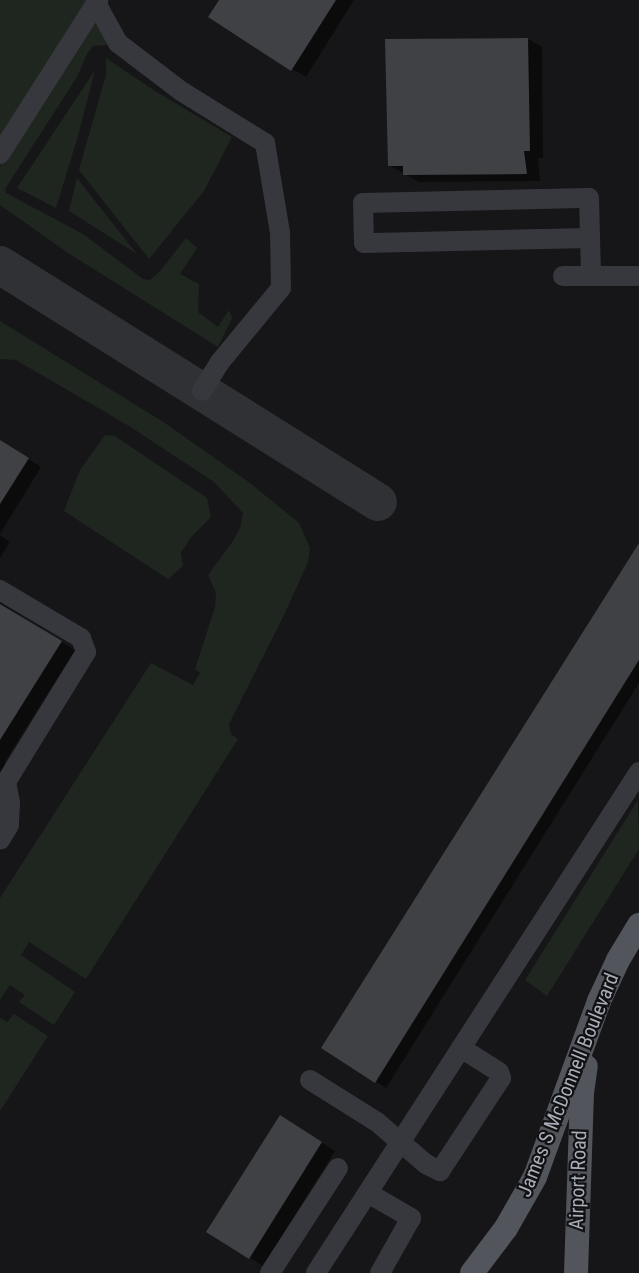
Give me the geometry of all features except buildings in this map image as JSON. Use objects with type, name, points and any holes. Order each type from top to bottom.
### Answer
[{"type":"main road","name":"James S McDonnell Boulevard","points":[[472,1273],[506,1228],[535,1177],[594,1015],[618,960],[639,925]]},
{"type":"main road","name":"Airport Road","points":[[576,1273],[582,1093],[594,1015]]},
{"type":"street","points":[[0,154],[97,2]]},
{"type":"street","points":[[97,2],[118,43],[181,91],[265,143],[280,233],[281,288],[220,362],[202,391]]},
{"type":"street","points":[[590,238],[364,243],[363,203],[589,198],[591,276]]},
{"type":"street","points":[[564,276],[639,276]]},
{"type":"street","points":[[0,590],[81,638],[86,652],[6,783],[9,825],[0,840]]},
{"type":"street","points":[[316,1273],[639,772]]},
{"type":"street","points":[[310,1080],[377,1122],[436,1170],[443,1169],[501,1078],[499,1072],[461,1048]]},
{"type":"street","points":[[270,1273],[338,1168]]},
{"type":"street","points":[[368,1193],[411,1218],[380,1273]]},
{"type":"shaded area","points":[[0,0],[91,0],[0,142]]},
{"type":"shaded area","points":[[93,20],[97,22],[109,45],[93,46],[87,54],[77,77],[5,189],[6,193],[83,234],[143,279],[150,280],[161,270],[186,238],[197,248],[180,274],[199,284],[198,312],[218,327],[229,310],[232,318],[218,347],[68,253],[0,205],[0,166]]},
{"type":"shaded area","points":[[106,58],[155,91],[232,137],[204,191],[149,259],[79,170],[106,75]]},
{"type":"shaded area","points":[[95,70],[78,136],[56,208],[17,188]]},
{"type":"shaded area","points":[[77,178],[137,254],[69,211]]},
{"type":"shaded area","points":[[0,321],[165,423],[250,483],[299,523],[310,548],[308,562],[285,613],[229,724],[231,734],[238,739],[86,979],[29,942],[21,955],[75,992],[54,1025],[19,1002],[25,995],[10,985],[0,1000],[0,898],[151,663],[193,685],[200,673],[195,669],[215,607],[216,593],[208,575],[233,541],[240,528],[243,513],[214,482],[129,426],[16,360],[0,359]]},
{"type":"shaded area","points":[[105,435],[115,436],[207,498],[211,517],[191,537],[181,553],[183,566],[168,579],[64,511],[80,470]]},
{"type":"shaded area","points":[[638,800],[639,849],[547,996],[525,980]]},
{"type":"shaded area","points":[[14,1014],[48,1036],[0,1111],[0,1018],[7,1022]]},
{"type":"taxiway","points":[[0,265],[378,502]]}]
